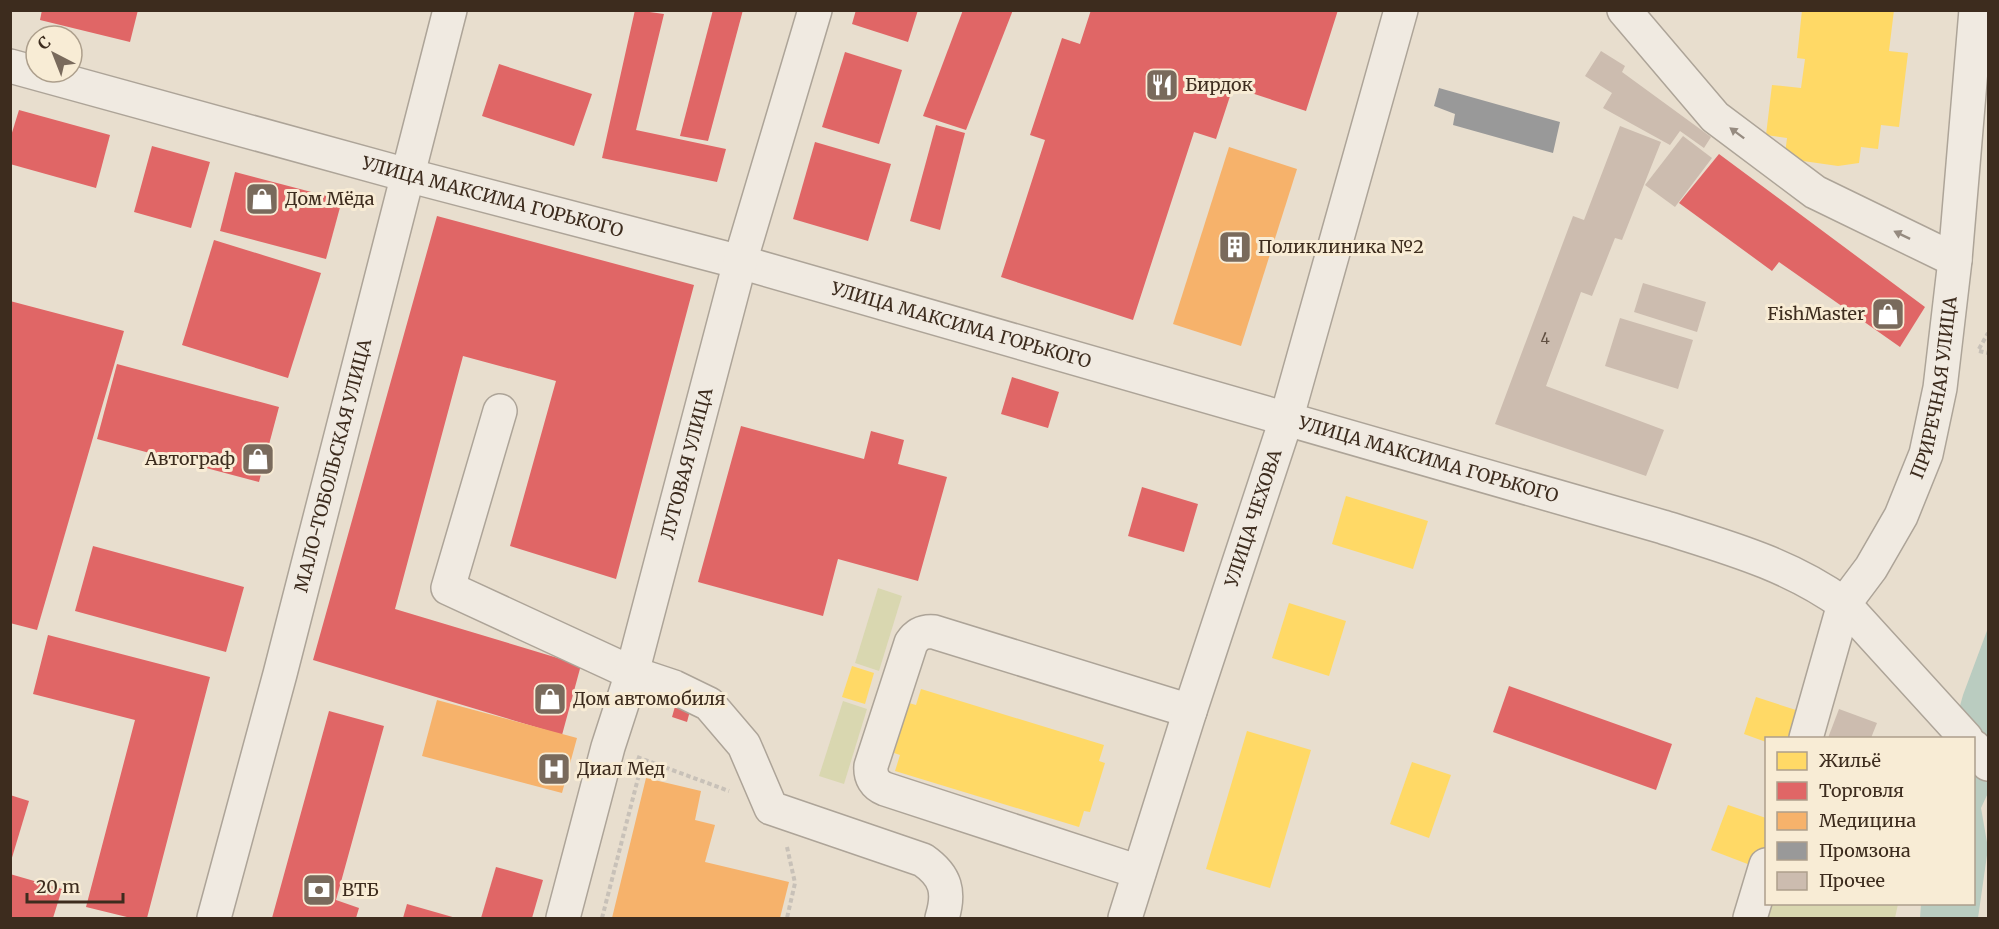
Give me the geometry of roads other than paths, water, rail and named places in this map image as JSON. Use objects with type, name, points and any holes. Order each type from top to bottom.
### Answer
[{"type":"street","name":"МАЛО-ТОБОЛЬСКАЯ УЛИЦА","points":[[214,918],[280,674],[450,10]]},
{"type":"street","name":"ЛУГОВАЯ УЛИЦА","points":[[563,918],[608,747],[632,673],[740,262],[815,10]]},
{"type":"street","name":"УЛИЦА ЧЕХОВА","points":[[1125,918],[1190,711],[1286,420],[1401,10]]},
{"type":"street","points":[[1624,10],[1715,117],[1815,192],[1955,260]]},
{"type":"street","name":"ПРИРЕЧНАЯ УЛИЦА","points":[[1806,737],[1844,604],[1871,568],[1901,516],[1926,454],[1940,388],[1955,260],[1976,10]]},
{"type":"street","name":"УЛИЦА МАКСИМА ГОРЬКОГО","points":[[10,66],[407,175],[740,262],[1663,527],[1753,555],[1812,582],[1844,604],[1965,737]]},
{"type":"street","points":[[500,411],[448,588],[632,673],[674,687],[709,704],[744,745],[771,808],[923,860],[934,867],[944,881],[947,900],[942,918]]},
{"type":"street","points":[[1139,872],[879,787],[873,780],[871,766],[911,643],[921,633],[928,631],[1190,711]]},
{"type":"street","points":[[1975,748],[1989,764]]},
{"type":"street","points":[[1750,918],[1765,871]]},
{"type":"place","name":"Бирдок","points":[[1162,85]]},
{"type":"place","name":"Дом Мёда","points":[[262,199]]},
{"type":"place","name":"Поликлиника №2","points":[[1235,247]]},
{"type":"place","name":"FishMaster","points":[[1888,314]]},
{"type":"place","name":"Автограф","points":[[258,459]]},
{"type":"place","name":"Дом автомобиля","points":[[550,699]]},
{"type":"place","name":"Диал Мед","points":[[554,769]]},
{"type":"place","name":"ВТБ","points":[[319,890]]}]
